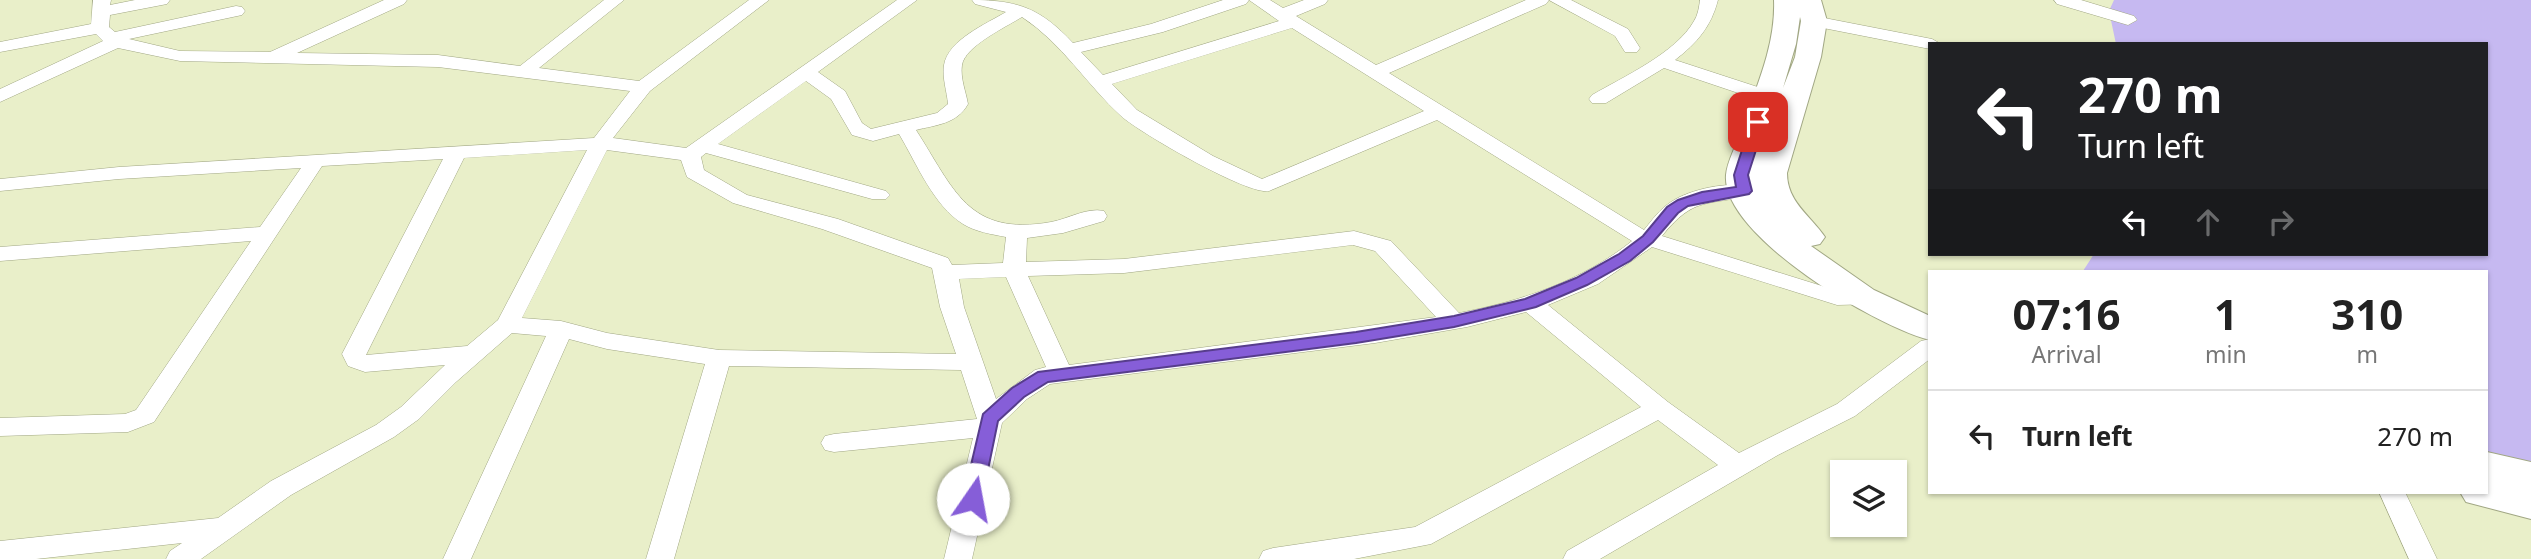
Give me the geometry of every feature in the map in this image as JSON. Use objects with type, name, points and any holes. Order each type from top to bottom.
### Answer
[{"type":"highway","points":[[1787,0],[1788,18],[1784,48],[1741,175],[1744,191],[1755,211],[1779,236],[1864,299],[1928,328]]},
{"type":"highway","points":[[1811,11],[1808,57],[1772,173],[1772,187],[1789,217],[1813,241],[1875,286],[1928,312]]},
{"type":"highway","points":[[2488,466],[2531,476]]},
{"type":"highway","points":[[2488,494],[2531,503]]},
{"type":"street","points":[[0,96],[106,24],[161,0]]},
{"type":"street","points":[[271,58],[398,0]]},
{"type":"street","points":[[525,71],[581,24],[615,0]]},
{"type":"street","points":[[180,559],[281,488],[385,431],[410,413],[507,325],[608,129],[643,88],[760,0]]},
{"type":"street","points":[[908,0],[697,150],[694,173],[740,199],[830,224],[930,257],[940,263],[946,272],[952,307],[972,362],[989,423],[958,559]]},
{"type":"street","points":[[981,0],[1020,11],[1046,25],[1130,114],[1206,160],[1262,187],[1439,112]]},
{"type":"street","points":[[1070,49],[1157,28],[1240,0]]},
{"type":"street","points":[[1258,0],[1637,235],[1836,298],[1864,299]]},
{"type":"street","points":[[1099,82],[1288,19],[1319,0]]},
{"type":"street","points":[[1375,72],[1540,0]]},
{"type":"street","points":[[1559,0],[1622,33],[1631,48]]},
{"type":"street","points":[[1599,99],[1661,61],[1695,31],[1703,20],[1709,0]]},
{"type":"street","points":[[2071,1],[2128,20]]},
{"type":"street","points":[[0,47],[106,24],[236,11]]},
{"type":"street","points":[[805,72],[838,94],[858,132],[873,135],[944,117],[954,111],[958,104],[953,63],[957,54],[969,43],[1020,11]]},
{"type":"street","points":[[1811,11],[1928,43]]},
{"type":"street","points":[[106,24],[180,56],[438,61],[643,88]]},
{"type":"street","points":[[1661,61],[1766,96]]},
{"type":"street","points":[[904,127],[959,211],[979,222],[1003,231],[1030,233],[1075,225],[1096,216]]},
{"type":"street","points":[[0,185],[119,173],[602,143],[697,150],[879,195]]},
{"type":"street","points":[[457,152],[354,355],[365,364],[472,354]]},
{"type":"street","points":[[0,427],[128,423],[145,416],[315,162]]},
{"type":"street","points":[[834,443],[989,423],[1031,383],[1044,376],[1356,338],[1454,321],[1530,303],[1582,281],[1625,257],[1648,239],[1673,210],[1683,203],[1702,197],[1744,191]]},
{"type":"street","points":[[1017,232],[1014,269],[1025,300],[1060,374]]},
{"type":"street","points":[[0,254],[268,233]]},
{"type":"street","points":[[946,272],[1124,267],[1231,256],[1354,238],[1383,246],[1454,321]]},
{"type":"street","points":[[1530,303],[1659,408],[1737,466]]},
{"type":"street","points":[[507,325],[561,330],[607,341],[719,359],[972,362]]},
{"type":"street","points":[[457,559],[561,330]]},
{"type":"street","points":[[1577,559],[1737,466],[1846,410],[1928,348]]},
{"type":"street","points":[[660,559],[719,359]]},
{"type":"street","points":[[1273,559],[1377,545],[1421,536],[1659,408]]},
{"type":"street","points":[[2393,494],[2423,559]]},
{"type":"street","points":[[0,552],[225,528]]},
{"type":"shaded area","points":[[2114,0],[2531,0],[2531,465],[2488,454],[2488,270],[2084,270],[2093,256],[2488,256],[2488,42],[2116,42],[2109,11]]},
{"type":"route","points":[[973,499],[990,419],[1018,393],[1044,376],[1356,338],[1454,321],[1530,303],[1582,281],[1625,257],[1648,239],[1673,210],[1683,203],[1702,197],[1744,191],[1741,175],[1758,122]]}]
